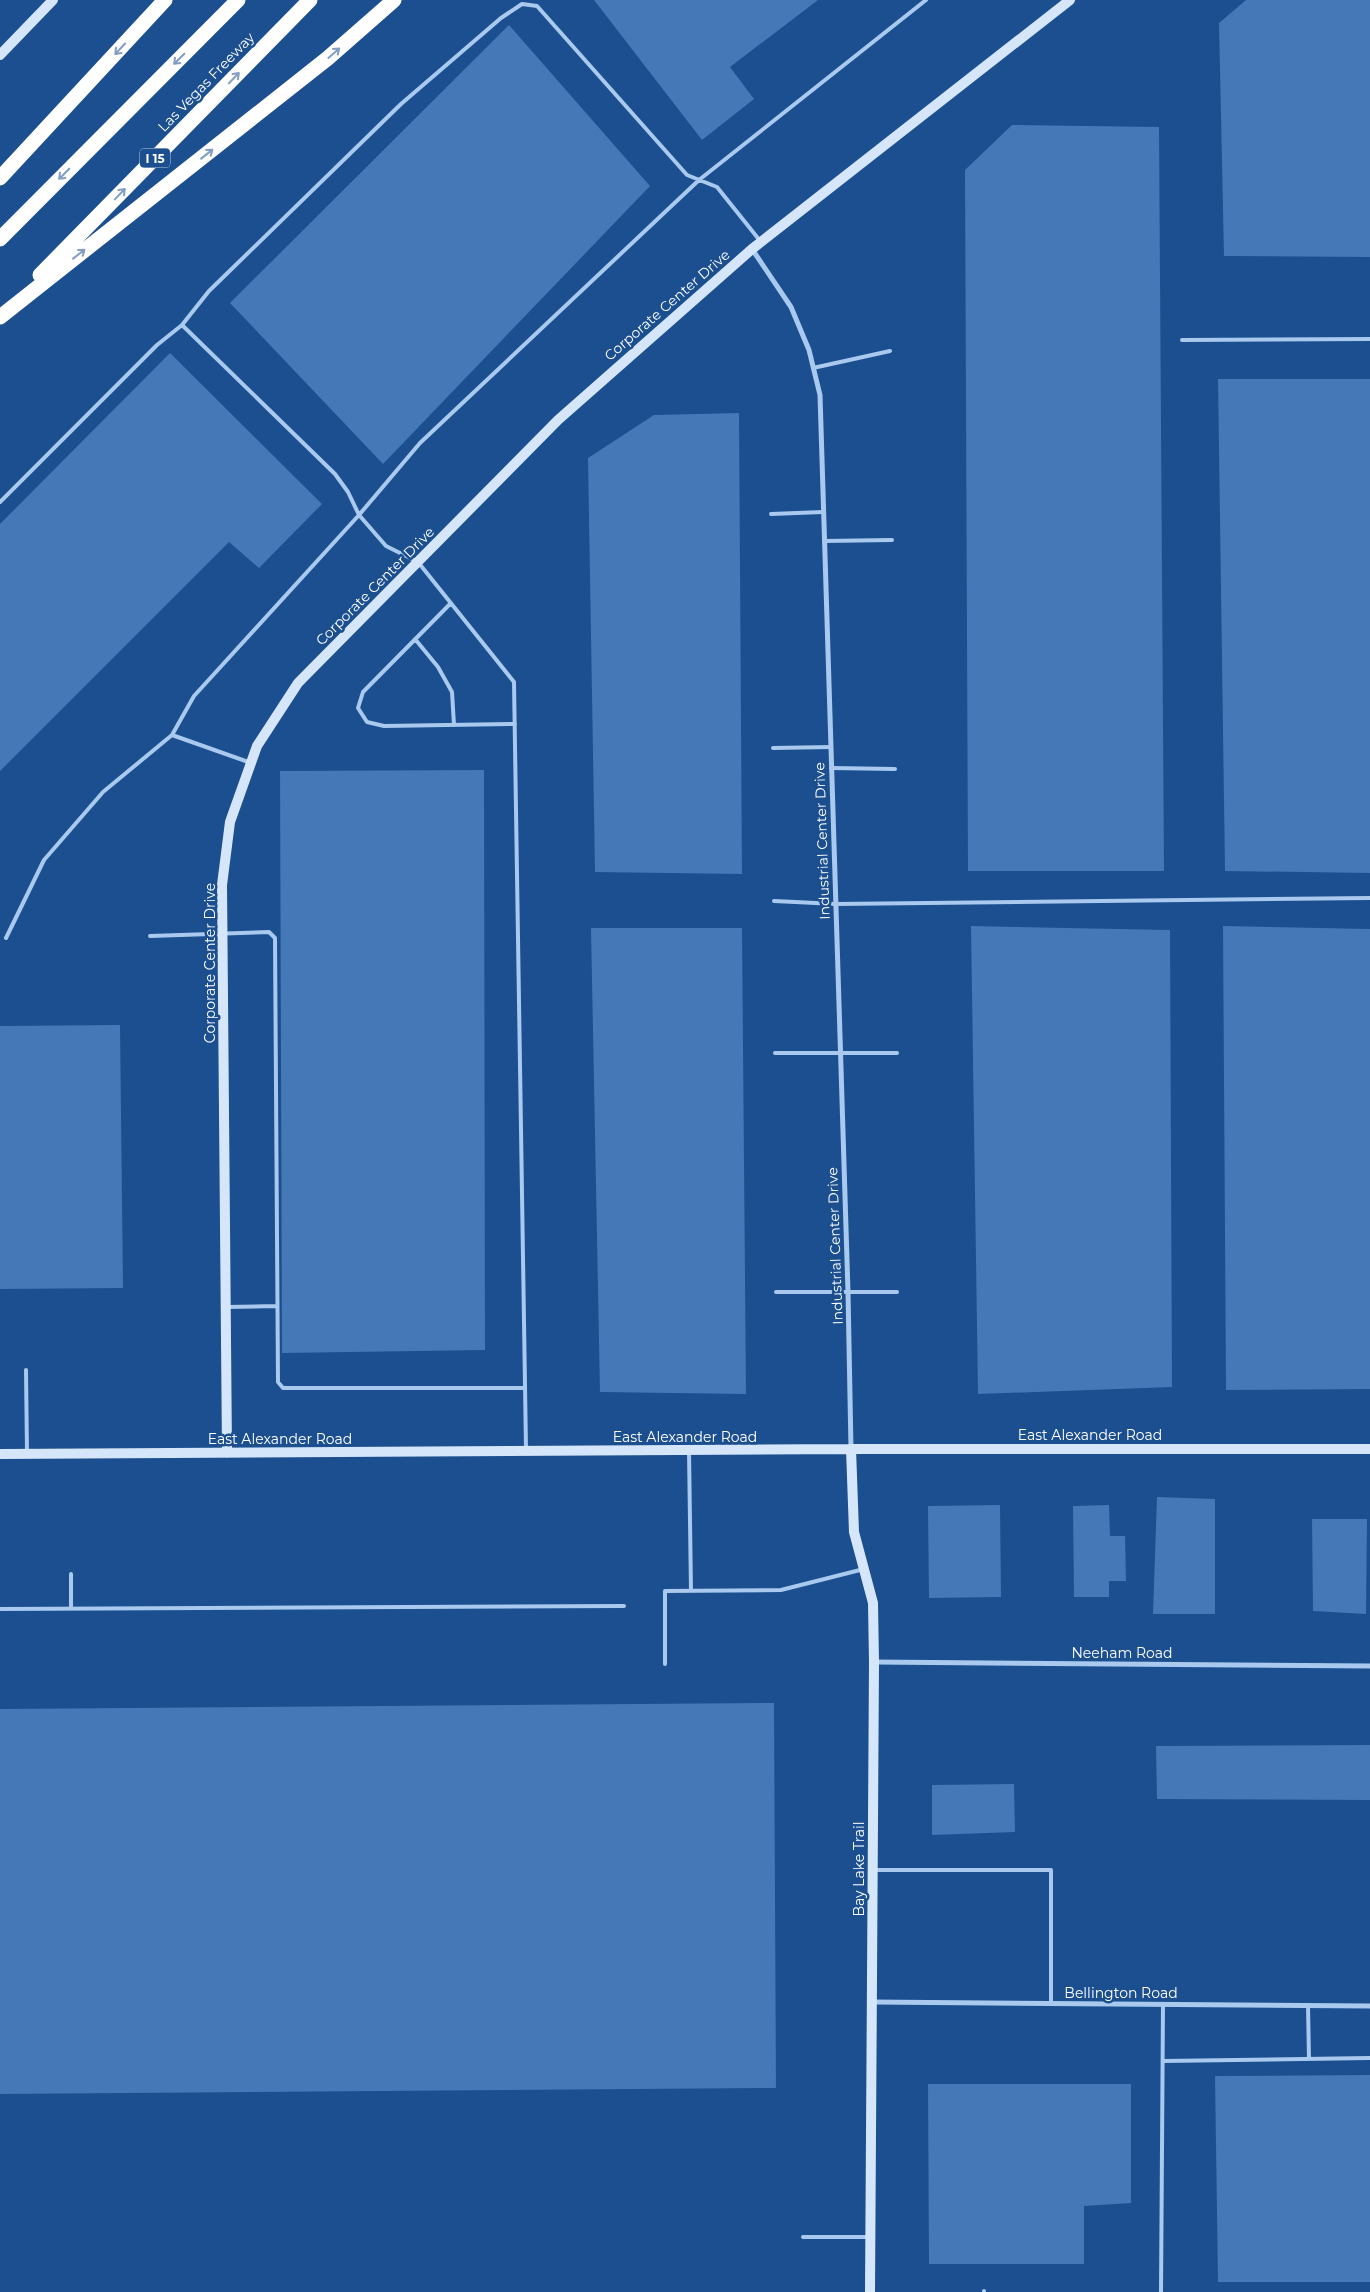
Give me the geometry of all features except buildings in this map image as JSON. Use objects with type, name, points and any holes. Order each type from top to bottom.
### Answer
[{"type":"highway","points":[[0,178],[164,0]]},
{"type":"highway","points":[[0,239],[238,0]]},
{"type":"highway","name":"Las Vegas Freeway","points":[[0,316],[310,0]]},
{"type":"highway","points":[[0,316],[328,58],[394,0]]},
{"type":"street","points":[[0,55],[53,0]]},
{"type":"street","name":"Corporate Center Drive","points":[[227,1453],[222,886],[230,822],[257,746],[298,683],[558,420],[752,249],[1070,0]]},
{"type":"street","name":"Industrial Center Drive","points":[[752,249],[791,307],[809,350],[820,395],[848,1292],[851,1449]]},
{"type":"street","name":"East Alexander Road","points":[[0,1454],[851,1449],[1370,1449]]},
{"type":"street","name":"Bay Lake Trail","points":[[851,1449],[854,1532],[873,1603],[870,2292]]},
{"type":"street","name":"Neeham Road","points":[[874,1662],[1370,1666]]},
{"type":"street","name":"Bellington Road","points":[[872,2002],[1370,2006]]},
{"type":"lane","points":[[0,502],[156,345],[182,325],[209,291],[401,104],[501,18],[526,0]]},
{"type":"lane","points":[[6,938],[44,860],[103,792],[172,736],[194,696],[359,515],[420,443],[699,180],[926,0]]},
{"type":"lane","points":[[522,4],[537,6],[687,175],[718,187],[761,242]]},
{"type":"lane","points":[[182,325],[335,474],[348,492],[359,515],[386,546],[418,562],[514,682],[526,1452]]},
{"type":"lane","points":[[1182,340],[1370,339]]},
{"type":"lane","points":[[814,368],[890,351]]},
{"type":"lane","points":[[771,514],[823,512]]},
{"type":"lane","points":[[824,541],[892,540]]},
{"type":"lane","points":[[451,603],[363,692],[358,708],[367,722],[384,726],[515,724]]},
{"type":"lane","points":[[415,639],[438,667],[452,692],[454,725]]},
{"type":"lane","points":[[172,736],[251,763]]},
{"type":"lane","points":[[773,748],[831,747]]},
{"type":"lane","points":[[831,768],[895,769]]},
{"type":"lane","points":[[774,902],[836,904],[1370,898]]},
{"type":"lane","points":[[150,936],[269,932],[275,938],[278,1382],[283,1388],[525,1388]]},
{"type":"lane","points":[[774,1053],[897,1053]]},
{"type":"lane","points":[[776,1292],[897,1292]]},
{"type":"lane","points":[[225,1307],[276,1306]]},
{"type":"lane","points":[[26,1370],[27,1454]]},
{"type":"lane","points":[[689,1450],[692,1591]]},
{"type":"lane","points":[[665,1664],[664,1590],[781,1590],[864,1569]]},
{"type":"lane","points":[[71,1574],[71,1608]]},
{"type":"lane","points":[[0,1609],[624,1606]]},
{"type":"lane","points":[[873,1870],[1051,1870],[1051,2003]]},
{"type":"lane","points":[[1161,2292],[1163,2004]]},
{"type":"lane","points":[[1308,2005],[1310,2059]]},
{"type":"lane","points":[[1162,2061],[1370,2058]]},
{"type":"lane","points":[[803,2237],[870,2237]]}]
